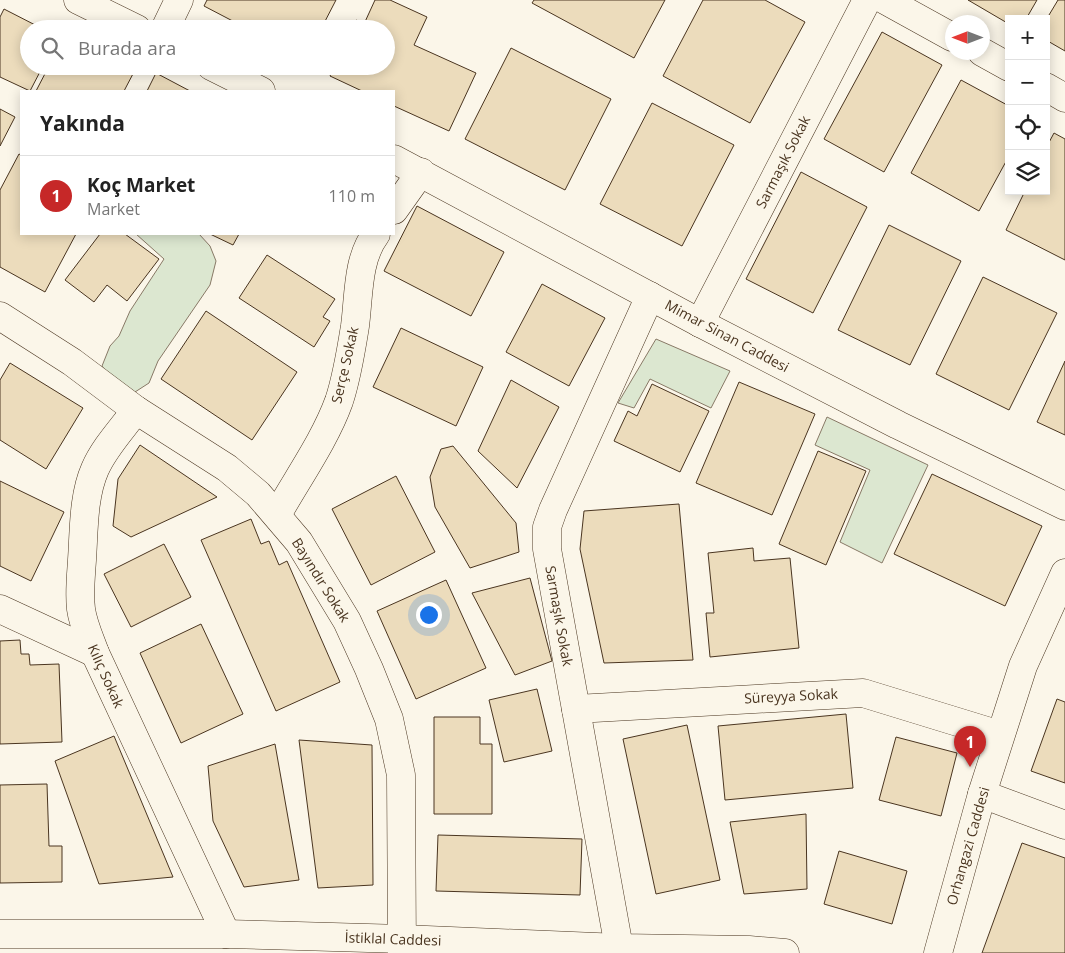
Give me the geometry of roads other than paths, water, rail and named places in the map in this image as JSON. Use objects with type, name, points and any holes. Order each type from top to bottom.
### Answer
[{"type":"street","points":[[78,0],[118,20]]},
{"type":"street","points":[[169,20],[179,0]]},
{"type":"street","name":"Sarmaşık Sokak","points":[[700,323],[867,0]]},
{"type":"street","points":[[885,0],[945,33]]},
{"type":"street","points":[[990,56],[1005,65]]},
{"type":"street","points":[[229,75],[259,90]]},
{"type":"street","points":[[1050,89],[1065,98]]},
{"type":"street","name":"Mimar Sinan Caddesi","points":[[395,159],[700,323],[898,425],[1065,506]]},
{"type":"street","points":[[395,209],[421,172]]},
{"type":"street","name":"Serçe Sokak","points":[[276,516],[326,430],[338,401],[353,336],[363,265],[371,240],[375,235]]},
{"type":"street","name":"Sarmaşık Sokak","points":[[620,950],[547,549],[547,527],[650,296]]},
{"type":"street","name":"Bayındır Sokak","points":[[0,316],[72,362],[136,410],[227,468],[258,494],[299,542],[348,622],[388,719],[401,775],[402,946]]},
{"type":"street","name":"Kılıç Sokak","points":[[136,410],[95,469],[88,493],[80,591],[81,610],[95,653],[226,934]]},
{"type":"street","name":"Orhangazi Caddesi","points":[[938,953],[982,794],[1023,666],[1065,573]]},
{"type":"street","points":[[0,610],[95,653]]},
{"type":"street","name":"Süreyya Sokak","points":[[576,709],[863,693],[1000,735]]},
{"type":"street","points":[[982,794],[1065,825]]},
{"type":"street","name":"İstiklal Caddesi","points":[[0,934],[226,934],[402,946],[749,950],[785,953]]},
{"type":"place","name":"Koç Market","points":[[970,767]]}]
